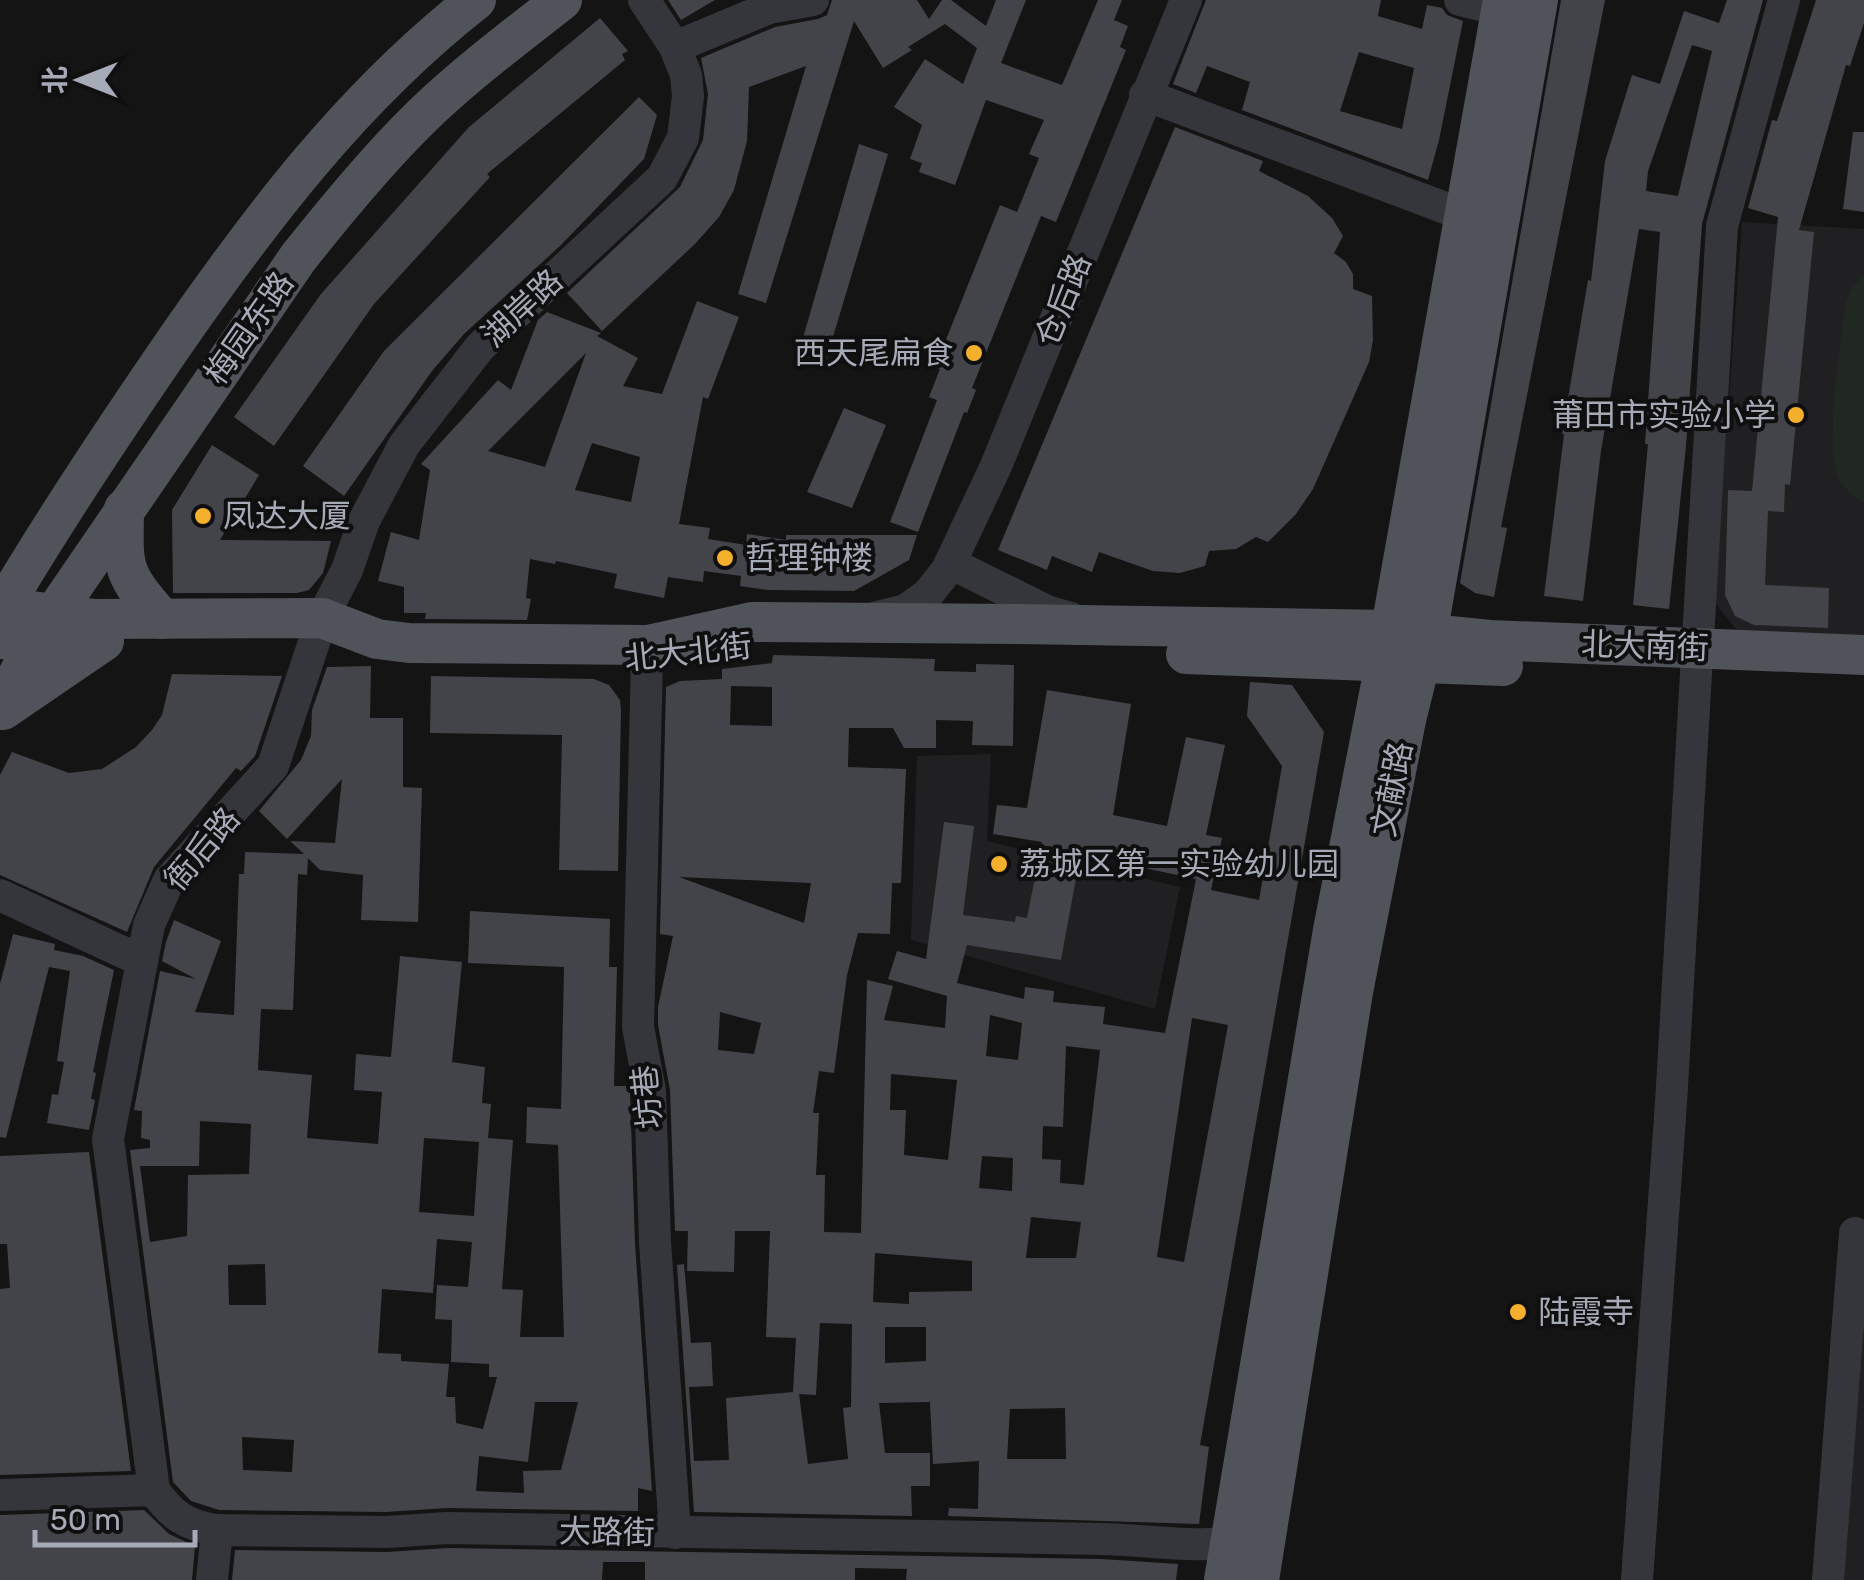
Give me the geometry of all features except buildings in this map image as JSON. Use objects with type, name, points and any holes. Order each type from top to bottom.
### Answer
[{"type":"main road","name":"梅园东路","points":[[0,711],[15,620],[47,538],[81,479],[256,226],[302,169],[383,81],[476,0]]},
{"type":"main road","name":"梅园东路","points":[[15,620],[124,508],[298,258],[341,204],[420,118],[562,0]]},
{"type":"main road","name":"文献路","points":[[1226,1562],[1333,930],[1368,753],[1411,652],[1464,215],[1514,3]]},
{"type":"main road","name":"文献路","points":[[1259,1580],[1514,3]]},
{"type":"main road","points":[[124,508],[123,558],[130,583],[162,618]]},
{"type":"main road","points":[[0,552],[47,538]]},
{"type":"main road","name":"北大北街","points":[[15,620],[162,618],[409,643],[648,645],[752,622],[1100,626],[1411,652]]},
{"type":"main road","name":"北大北街","points":[[15,620],[104,641],[318,631],[364,656],[402,658],[647,660],[736,643],[1305,660],[1411,652]]},
{"type":"main road","points":[[0,711],[104,641]]},
{"type":"main road","name":"北大南街","points":[[1411,652],[1697,659],[1864,655]]},
{"type":"main road","name":"北大南街","points":[[1697,659],[1864,677]]},
{"type":"main road","points":[[1305,660],[1332,672],[1353,704],[1368,753]]},
{"type":"street","name":"湖岸路","points":[[318,631],[347,570],[364,521],[404,445],[480,347],[662,178],[683,138],[686,75],[675,47],[644,0]]},
{"type":"street","points":[[675,47],[770,8],[813,0]]},
{"type":"street","name":"仓后路","points":[[844,623],[906,610],[928,594],[950,563],[996,466],[1186,0]]},
{"type":"street","points":[[1460,0],[1514,3]]},
{"type":"street","points":[[1637,1580],[1672,1102],[1722,226],[1784,0]]},
{"type":"street","points":[[1145,95],[1464,215]]},
{"type":"street","points":[[950,563],[1047,612],[1100,626]]},
{"type":"street","name":"衙后路","points":[[154,1490],[108,1139],[149,925],[170,880],[272,766],[318,631]]},
{"type":"street","name":"坊巷","points":[[647,660],[638,1027],[650,1091],[655,1242],[675,1534]]},
{"type":"street","points":[[0,896],[142,961]]},
{"type":"street","points":[[1828,1580],[1855,1233]]},
{"type":"street","points":[[0,1494],[154,1490]]},
{"type":"street","name":"大路街","points":[[154,1490],[174,1516],[196,1527],[217,1530],[386,1532],[447,1528],[1102,1538],[1179,1541],[1198,1546],[1226,1562]]},
{"type":"street","points":[[212,1580],[217,1530]]},
{"type":"shaded area","name":"莆田市实验小学","points":[[1742,222],[1864,229],[1864,638],[1740,634],[1714,602]]},
{"type":"shaded area","points":[[1864,276],[1864,502],[1840,481],[1833,446],[1845,306],[1852,287]]},
{"type":"shaded area","name":"荔城区第一实验幼儿园","points":[[991,754],[987,841],[1180,887],[1155,1009],[911,940],[917,756]]},
{"type":"shaded area","points":[[1864,1237],[1864,1580],[1835,1580]]},
{"type":"place","name":"西天尾扁食","points":[[974,353]]},
{"type":"place","name":"莆田市实验小学","points":[[1796,415]]},
{"type":"place","name":"凤达大厦","points":[[203,516]]},
{"type":"place","name":"哲理钟楼","points":[[725,558]]},
{"type":"place","name":"荔城区第一实验幼儿园","points":[[999,864]]},
{"type":"place","name":"陆霞寺","points":[[1518,1312]]}]
